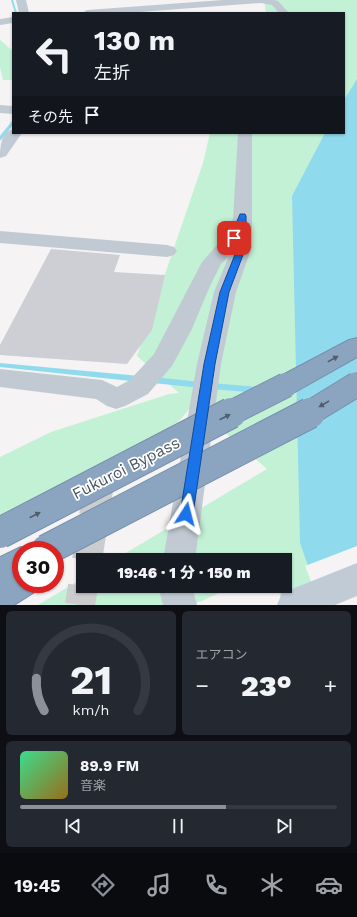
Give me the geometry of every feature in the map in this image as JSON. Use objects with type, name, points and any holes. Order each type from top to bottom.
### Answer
[{"type":"highway","name":"Fukuroi Bypass","points":[[0,533],[286,385],[357,346]]},
{"type":"highway","points":[[63,541],[310,413],[357,384]]},
{"type":"highway","points":[[64,553],[172,485]]},
{"type":"highway","points":[[0,574],[12,568]]},
{"type":"highway","points":[[0,594],[12,586]]},
{"type":"street","points":[[21,0],[24,12]]},
{"type":"street","points":[[100,12],[261,0],[275,3],[283,12]]},
{"type":"street","points":[[288,0],[288,12]]},
{"type":"street","points":[[0,21],[12,20]]},
{"type":"street","points":[[0,109],[12,110]]},
{"type":"street","points":[[0,153],[14,134]]},
{"type":"street","points":[[180,553],[210,364],[225,292],[242,247],[245,134]]},
{"type":"street","points":[[0,378],[102,390],[116,399],[139,386],[163,360],[179,332],[199,286],[212,262],[234,238],[243,216]]},
{"type":"street","points":[[0,237],[167,251]]},
{"type":"street","points":[[294,605],[357,579]]},
{"type":"street","points":[[177,593],[180,605]]},
{"type":"green space","points":[[264,0],[357,0],[357,605],[281,605],[280,593],[292,593],[292,553],[126,553],[267,469],[193,405],[178,422],[101,471],[0,522],[0,457],[51,432],[169,394],[179,393],[137,356],[203,163],[210,134],[345,134],[345,12],[266,12]]},
{"type":"green space","points":[[0,40],[12,50],[12,80],[3,80],[0,67]]},
{"type":"green space","points":[[76,582],[76,593],[219,593],[202,601],[188,605],[38,605],[58,593],[64,593],[64,589]]},
{"type":"water","points":[[357,79],[357,605],[322,605],[300,543],[292,196],[324,134],[345,134],[345,98]]},
{"type":"pier","points":[[357,546],[357,605],[320,605],[305,566]]},
{"type":"building","points":[[51,249],[120,255],[114,272],[165,275],[152,330],[127,364],[0,355],[0,345]]},
{"type":"waterway","points":[[12,0],[16,12]]},
{"type":"waterway","points":[[0,139],[12,123]]},
{"type":"waterway","points":[[0,365],[140,379]]},
{"type":"waterway","points":[[153,380],[201,385]]},
{"type":"waterway","points":[[211,386],[259,390]]},
{"type":"tunnel","points":[[88,553],[101,471]]},
{"type":"tunnel","points":[[80,605],[82,593]]},
{"type":"route","points":[[186,514],[210,364],[225,292],[242,247],[243,216],[234,238]]}]
